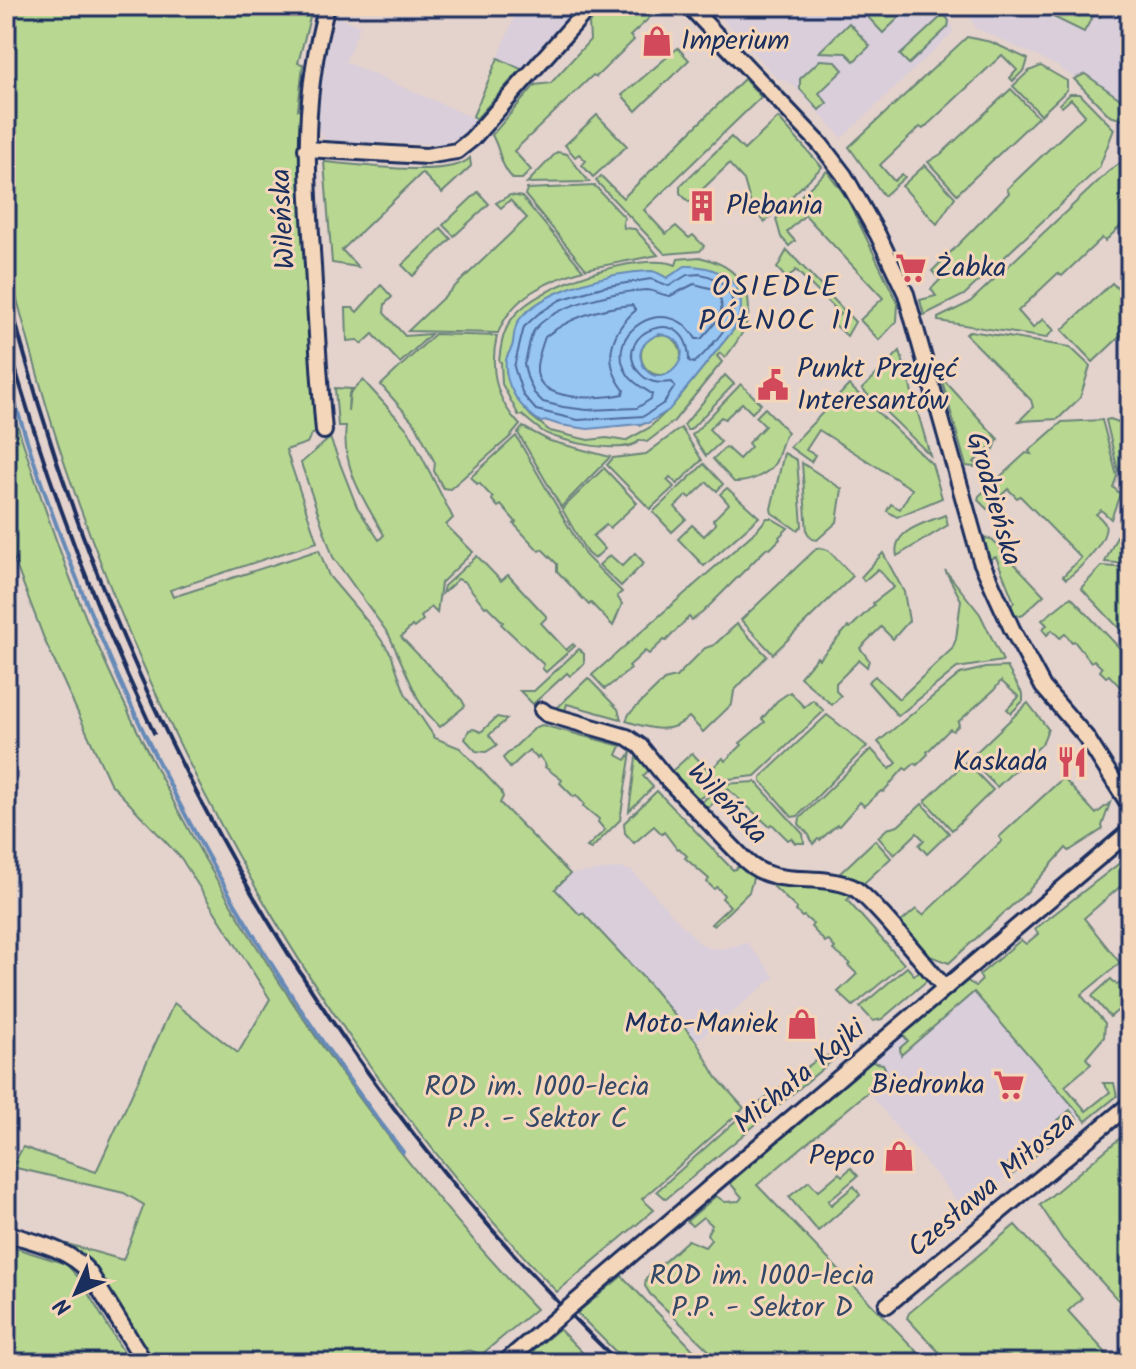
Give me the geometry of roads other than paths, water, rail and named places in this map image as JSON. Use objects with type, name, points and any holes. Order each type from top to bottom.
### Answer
[{"type":"street","name":"Wileńska","points":[[324,431],[306,149],[311,80],[327,6]]},
{"type":"street","points":[[306,149],[426,156],[457,151],[472,139],[590,6]]},
{"type":"street","name":"Grodzieńska","points":[[689,6],[821,145],[859,199],[906,294],[981,561],[993,591],[1043,687],[1086,737],[1130,806]]},
{"type":"street","name":"Wileńska","points":[[542,710],[627,737],[636,743],[666,778],[760,872],[775,878],[815,878],[854,888],[945,988]]},
{"type":"street","name":"Michała Kajki","points":[[504,1363],[1130,831]]},
{"type":"street","name":"Czesława Miłosza","points":[[887,1305],[1130,1105]]},
{"type":"street","points":[[6,1233],[66,1252],[79,1260],[145,1363]]},
{"type":"water","points":[[685,266],[712,270],[732,282],[741,302],[734,329],[669,410],[648,423],[588,429],[541,422],[527,411],[510,387],[506,360],[517,323],[530,309],[561,291],[599,279],[650,271],[667,278]],"holes":[[[659,334],[674,339],[681,347],[677,366],[660,376],[650,373],[642,363],[640,353],[644,345]]]},
{"type":"waterway","points":[[6,373],[78,581],[168,781],[220,878],[276,972],[337,1063],[403,1152]]},
{"type":"railway","points":[[6,285],[49,436],[102,584],[164,728],[237,867],[319,1001],[410,1129],[510,1250],[619,1363]]},
{"type":"railway","points":[[6,336],[71,538],[110,636],[154,733]]},
{"type":"place","name":"Imperium","points":[[657,41]]},
{"type":"place","name":"Plebania","points":[[702,206]]},
{"type":"place","name":"Żabka","points":[[911,268]]},
{"type":"place","name":"Punkt Przyjęć Interesantów","points":[[773,385]]},
{"type":"place","name":"Kaskada","points":[[1072,762]]},
{"type":"place","name":"Moto-Maniek","points":[[802,1024]]},
{"type":"place","name":"Biedronka","points":[[1009,1085]]},
{"type":"place","name":"Pepco","points":[[899,1156]]},
{"type":"district","name":"OSIEDLE PÓŁNOC II","points":[[776,305]]},
{"type":"park label","name":"ROD im. 1000-lecia P.P. - Sektor C","points":[[537,1103]]},
{"type":"park label","name":"ROD im. 1000-lecia P.P. - Sektor D","points":[[762,1292]]}]
